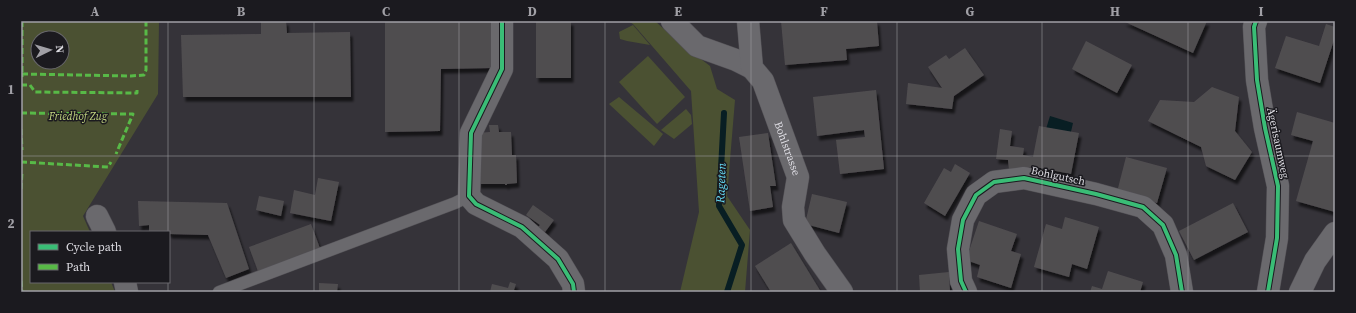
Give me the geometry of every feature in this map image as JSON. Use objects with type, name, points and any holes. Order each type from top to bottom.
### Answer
[{"type":"street","points":[[502,21],[502,69],[471,133],[469,196],[476,204],[522,227],[558,259],[572,284],[574,292]]},
{"type":"street","points":[[672,21],[696,46],[736,60],[752,68]]},
{"type":"street","points":[[748,21],[752,68]]},
{"type":"street","name":"Ägerisaumweg","points":[[1256,21],[1254,27],[1257,80],[1265,128],[1278,186],[1277,238],[1268,292]]},
{"type":"street","name":"Bohlstrasse","points":[[752,68],[763,81],[798,178],[793,207],[794,220],[815,254],[842,292]]},
{"type":"street","name":"Bohlgutsch","points":[[966,292],[961,281],[958,249],[963,220],[976,195],[994,182],[1024,178],[1096,194],[1143,207],[1163,225],[1176,255],[1182,292]]},
{"type":"street","points":[[1300,292],[1315,261],[1335,233]]},
{"type":"lane","points":[[219,292],[455,203],[469,196]]},
{"type":"green space","name":"Friedhof Zug","points":[[21,21],[159,21],[158,94],[83,216],[90,231],[30,231],[30,283],[111,283],[115,292],[21,292]]},
{"type":"green space","points":[[628,21],[655,21],[676,40],[710,66],[717,89],[735,100],[727,196],[750,230],[745,292],[680,292],[699,212],[691,91],[633,24]]},
{"type":"green space","points":[[633,25],[650,45],[620,39],[619,32]]},
{"type":"green space","points":[[648,56],[685,97],[657,124],[619,82]]},
{"type":"green space","points":[[619,97],[663,134],[654,146],[609,104]]},
{"type":"green space","points":[[686,109],[691,115],[692,124],[674,139],[661,130]]},
{"type":"water","points":[[1050,116],[1073,123],[1070,136],[1046,129]]},
{"type":"building","points":[[261,21],[286,21],[287,33],[350,32],[351,97],[183,97],[181,35],[261,34]]},
{"type":"building","points":[[385,21],[492,21],[492,68],[441,69],[440,131],[385,132]]},
{"type":"building","points":[[536,21],[571,21],[571,78],[536,78]]},
{"type":"building","points":[[781,21],[877,21],[879,46],[846,49],[847,60],[785,65]]},
{"type":"building","points":[[1123,21],[1207,21],[1193,53]]},
{"type":"building","points":[[1326,24],[1335,27],[1335,37],[1320,83],[1275,68],[1286,36],[1319,46]]},
{"type":"building","points":[[1086,41],[1132,65],[1117,93],[1072,69]]},
{"type":"building","points":[[965,48],[984,75],[954,96],[952,109],[906,104],[908,83],[942,88],[928,67],[946,55],[949,59]]},
{"type":"building","points":[[1212,87],[1239,97],[1235,131],[1252,152],[1235,180],[1206,166],[1201,147],[1148,121],[1160,100],[1194,102]]},
{"type":"building","points":[[876,90],[884,169],[840,174],[836,140],[865,137],[864,130],[817,136],[813,97]]},
{"type":"building","points":[[1297,112],[1335,123],[1335,212],[1296,201],[1313,141],[1291,135]]},
{"type":"building","points":[[489,125],[498,125],[499,132],[511,132],[512,155],[516,155],[517,183],[507,185],[478,184],[477,133],[490,132]]},
{"type":"building","points":[[1039,126],[1079,133],[1071,174],[1036,167],[1009,170],[1008,160],[996,159],[1000,129],[1012,131],[1010,146],[1024,148],[1023,155],[1033,157]]},
{"type":"building","points":[[768,133],[776,186],[770,186],[773,207],[750,211],[739,137]]},
{"type":"building","points":[[1126,157],[1167,168],[1157,203],[1117,192]]},
{"type":"building","points":[[955,164],[970,173],[945,216],[924,203],[944,168],[951,172]]},
{"type":"building","points":[[318,178],[339,182],[331,221],[290,213],[294,190],[315,195]]},
{"type":"building","points":[[812,194],[847,202],[839,233],[805,224]]},
{"type":"building","points":[[259,196],[284,201],[281,216],[256,210]]},
{"type":"building","points":[[138,201],[227,203],[249,269],[226,278],[208,235],[170,234],[170,231],[149,231],[149,225],[139,226]]},
{"type":"building","points":[[1233,203],[1248,232],[1194,260],[1179,231]]},
{"type":"building","points":[[533,205],[554,220],[545,232],[538,227],[540,225],[526,215]]},
{"type":"building","points":[[1065,217],[1099,227],[1087,269],[1072,264],[1069,277],[1034,267],[1046,224],[1062,229]]},
{"type":"building","points":[[979,221],[1017,234],[1011,251],[1021,254],[1011,288],[977,277],[980,265],[966,260]]},
{"type":"building","points":[[311,224],[321,251],[259,274],[249,247]]},
{"type":"building","points":[[791,243],[821,292],[771,292],[755,266]]},
{"type":"building","points":[[1108,271],[1143,282],[1140,292],[1090,292],[1092,286],[1102,289]]},
{"type":"building","points":[[949,272],[950,292],[920,292],[919,275]]},
{"type":"building","points":[[510,282],[516,284],[514,290],[519,292],[490,292],[492,284],[508,288]]},
{"type":"building","points":[[319,283],[338,284],[337,292],[319,292]]},
{"type":"waterway","name":"Rageten","points":[[724,113],[719,206],[742,245],[727,292]]},
{"type":"marked path","points":[[22,21],[22,77]]},
{"type":"marked path","points":[[22,74],[144,75],[146,70],[146,21]]},
{"type":"marked path","points":[[21,85],[30,85],[35,92],[137,93],[137,90]]},
{"type":"marked path","points":[[21,113],[133,114],[116,154]]},
{"type":"marked path","points":[[21,129],[22,150]]},
{"type":"marked path","points":[[21,162],[108,167],[111,162]]},
{"type":"marked path","points":[[21,189],[22,172]]},
{"type":"marked path","points":[[21,281],[22,292]]},
{"type":"cycle path","points":[[502,21],[502,69],[471,133],[469,196],[476,204],[522,227],[558,259],[573,284],[574,292]]},
{"type":"cycle path","points":[[1256,21],[1254,27],[1257,80],[1265,128],[1278,186],[1277,238],[1268,292]]},
{"type":"cycle path","points":[[966,292],[961,281],[958,249],[963,220],[976,195],[994,182],[1024,178],[1096,194],[1143,207],[1163,225],[1176,255],[1182,292]]}]
